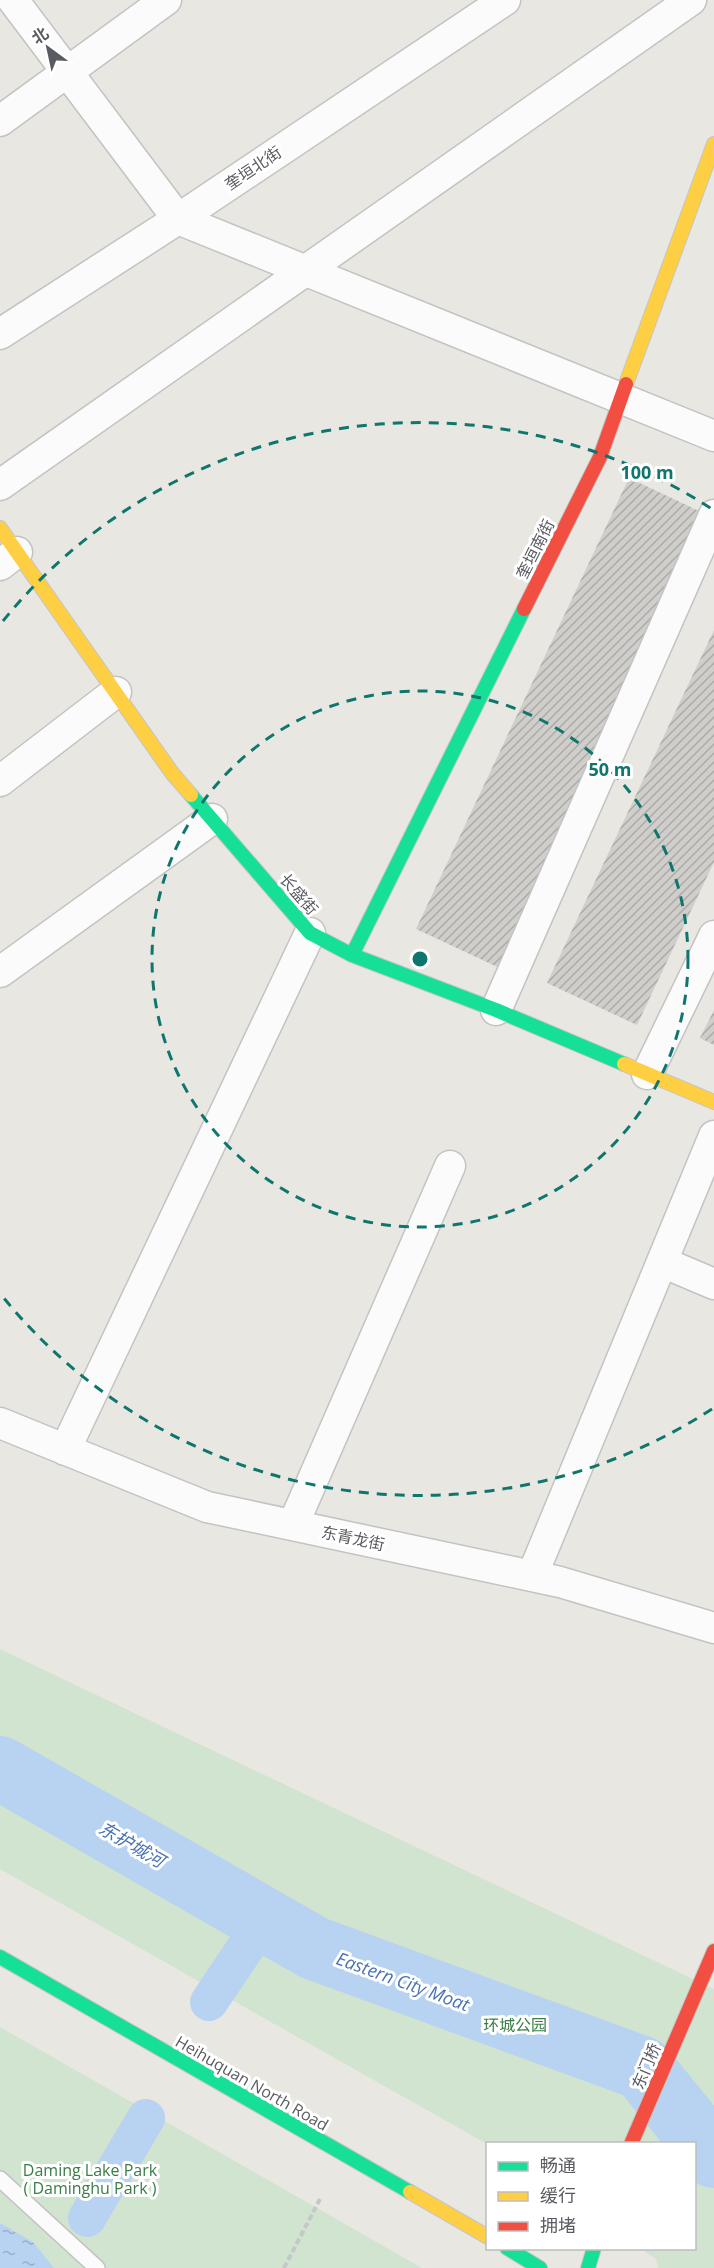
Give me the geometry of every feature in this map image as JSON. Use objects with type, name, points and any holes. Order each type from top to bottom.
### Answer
[{"type":"street","points":[[13,0],[178,219],[714,436]]},
{"type":"street","points":[[0,121],[166,0]]},
{"type":"street","name":"奎垣北街","points":[[0,334],[178,219],[505,0]]},
{"type":"street","points":[[0,485],[691,0]]},
{"type":"street","name":"奎垣南街","points":[[352,955],[600,457],[714,144]]},
{"type":"street","points":[[495,1010],[714,515]]},
{"type":"street","name":"长盛街","points":[[0,528],[8,558],[116,692],[172,773],[310,933],[352,955],[495,1010],[714,1102]]},
{"type":"street","points":[[0,781],[116,692]]},
{"type":"street","points":[[0,972],[212,819]]},
{"type":"street","points":[[65,1449],[310,933]]},
{"type":"street","points":[[648,1074],[714,936]]},
{"type":"street","points":[[532,1576],[714,1136]]},
{"type":"street","points":[[292,1525],[450,1166]]},
{"type":"street","points":[[662,1262],[714,1284]]},
{"type":"street","name":"东青龙街","points":[[0,1423],[207,1507],[560,1582],[714,1628]]},
{"type":"street","name":"东门桥","points":[[633,2142],[714,1951]]},
{"type":"street","name":"Heihuquan North Road","points":[[0,1957],[486,2237]]},
{"type":"street","points":[[510,2250],[540,2268]]},
{"type":"street","points":[[588,2268],[593,2250]]},
{"type":"lane","points":[[0,2179],[97,2268]]},
{"type":"path","points":[[284,2268],[320,2199]]},
{"type":"green space","name":"环城公园","points":[[0,1649],[714,1989],[714,2268],[658,2268],[656,2259],[642,2250],[696,2250],[696,2142],[486,2143],[0,1869]]},
{"type":"green space","name":"Daming Lake Park ( Daminghu Park )","points":[[0,2027],[422,2268],[0,2268]]},
{"type":"water","points":[[0,2223],[33,2242],[54,2268],[0,2268]]},
{"type":"building","points":[[629,478],[714,518],[506,971],[416,929]]},
{"type":"building","points":[[714,630],[714,862],[637,1025],[547,983]]},
{"type":"building","points":[[714,1010],[714,1045],[700,1038]]},
{"type":"waterway","name":"Eastern City Moat","points":[[0,1768],[314,1948],[642,2068],[714,2156]]},
{"type":"waterway","points":[[209,2002],[264,1920]]},
{"type":"waterway","points":[[87,2218],[146,2118]]},
{"type":"traffic: fast","points":[[352,955],[524,609]]},
{"type":"traffic: fast","points":[[191,795],[310,933],[352,955],[496,1010],[624,1064]]},
{"type":"traffic: fast","points":[[0,1957],[410,2192]]},
{"type":"traffic: fast","points":[[510,2250],[540,2268]]},
{"type":"traffic: fast","points":[[588,2268],[593,2250]]},
{"type":"traffic: slow","points":[[626,384],[714,144]]},
{"type":"traffic: slow","points":[[0,528],[172,773],[191,795]]},
{"type":"traffic: slow","points":[[624,1064],[714,1102]]},
{"type":"traffic: slow","points":[[410,2192],[486,2236]]},
{"type":"traffic: jam","points":[[524,609],[600,457],[626,384]]},
{"type":"traffic: jam","points":[[632,2142],[714,1951]]},
{"type":"water label","name":"东护城河","points":[[132,1844]]}]
